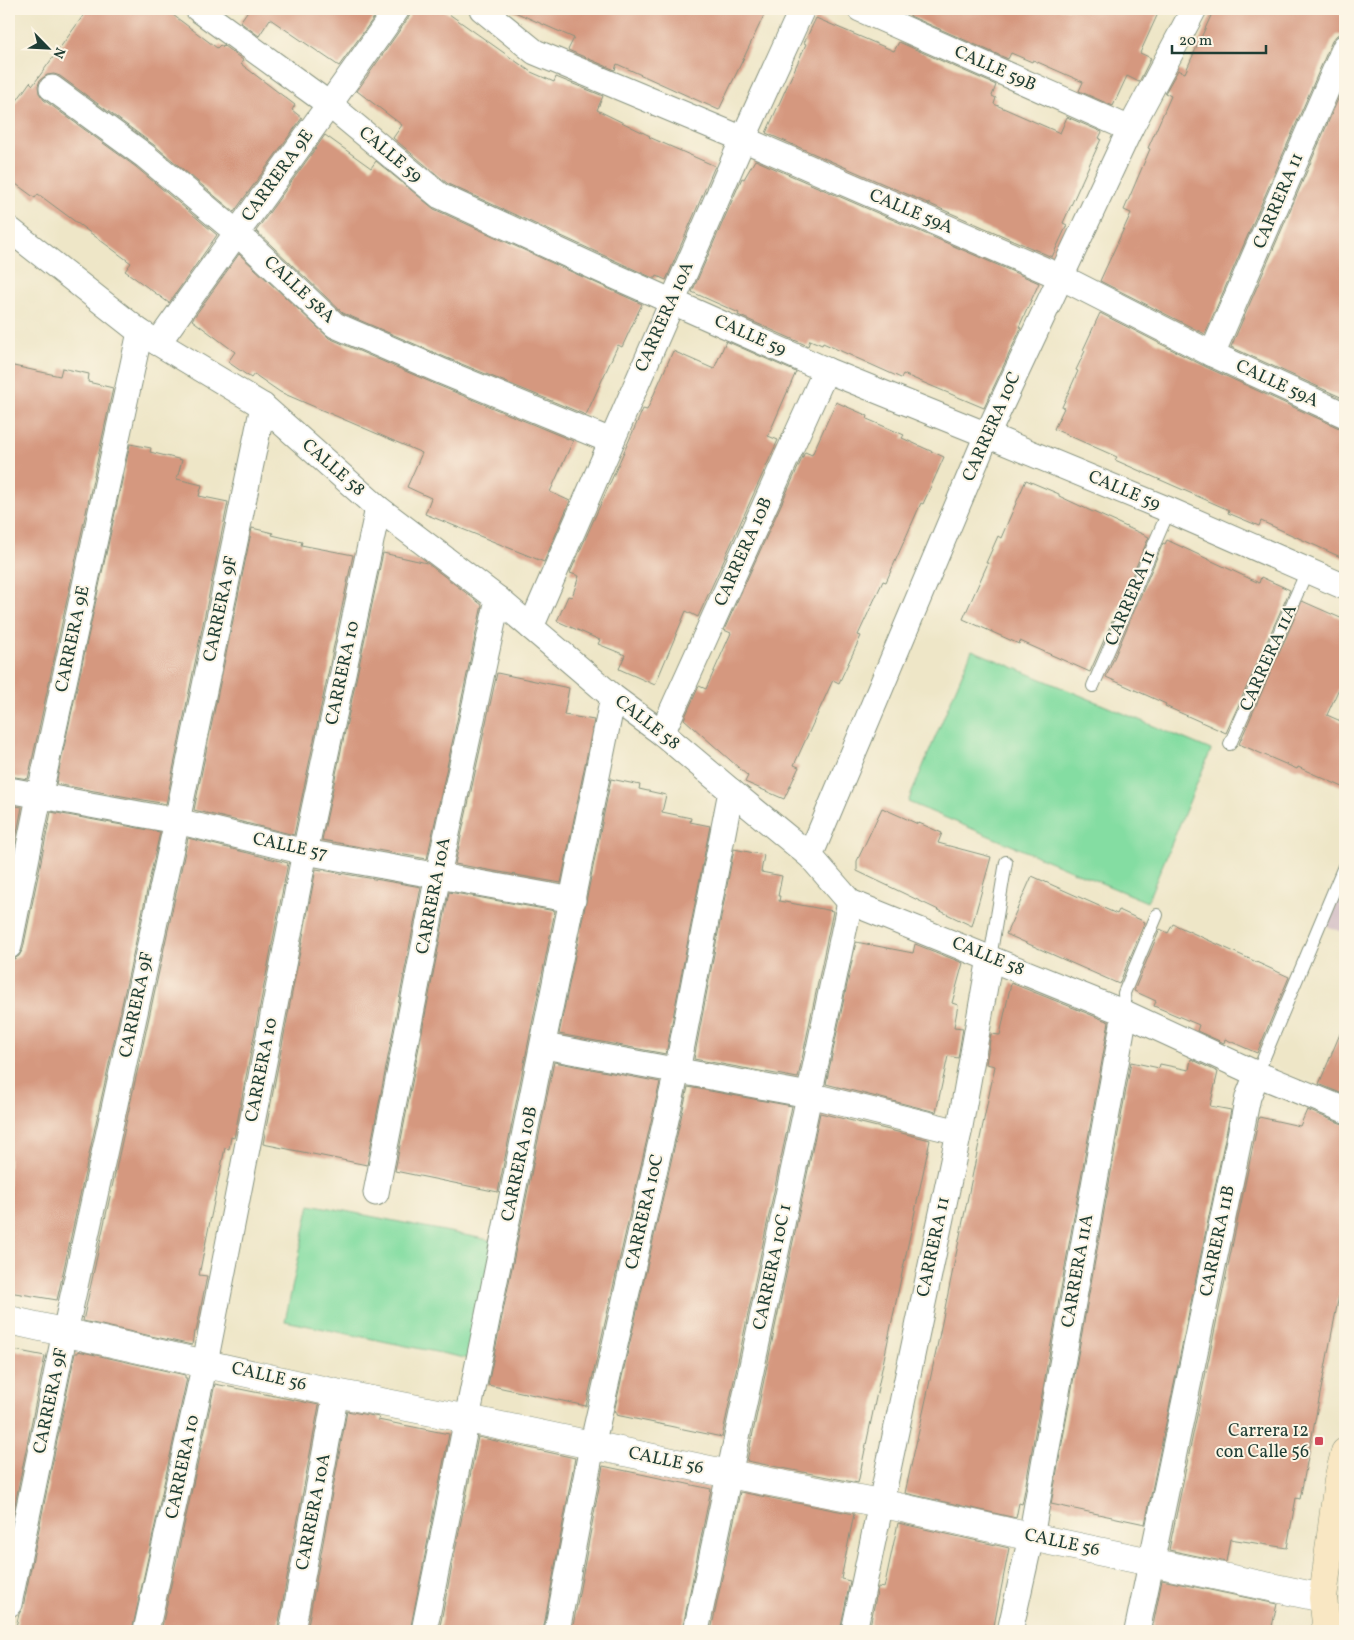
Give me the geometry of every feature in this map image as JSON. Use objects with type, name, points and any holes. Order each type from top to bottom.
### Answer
[{"type":"main road","points":[[1327,1631],[1324,1598],[1345,1452]]},
{"type":"street","name":"CALLE 59","points":[[198,9],[330,104],[440,196],[826,370],[1168,510],[1345,587]]},
{"type":"street","name":"CARRERA 9E","points":[[9,946],[39,797],[149,337],[236,232],[397,9]]},
{"type":"street","name":"CALLE 59A","points":[[482,9],[535,52],[1062,277],[1212,354],[1344,412]]},
{"type":"street","name":"CARRERA 10A","points":[[531,627],[742,139],[802,9]]},
{"type":"street","name":"CALLE 59B","points":[[860,9],[1130,129]]},
{"type":"street","name":"CARRERA 10C","points":[[810,856],[987,435],[1130,129],[1194,9]]},
{"type":"street","name":"CARRERA 11","points":[[1212,354],[1345,47]]},
{"type":"street","name":"CALLE 58A","points":[[52,88],[145,156],[236,232],[335,325],[450,375],[611,441]]},
{"type":"street","name":"CALLE 58","points":[[9,229],[149,337],[263,406],[378,508],[498,600],[810,856],[850,902],[1125,1013],[1256,1074],[1345,1110]]},
{"type":"street","name":"CARRERA 10B","points":[[662,733],[826,370]]},
{"type":"street","name":"CARRERA 9F","points":[[9,1604],[65,1332],[177,821],[263,406]]},
{"type":"street","name":"CARRERA 10","points":[[146,1631],[205,1363],[305,852],[378,508]]},
{"type":"street","name":"CARRERA 10A","points":[[376,1193],[438,875],[498,600]]},
{"type":"street","name":"CARRERA 10B","points":[[424,1631],[544,1046],[613,696]]},
{"type":"street","name":"CALLE 57","points":[[9,790],[177,821],[305,852],[573,900]]},
{"type":"street","name":"CARRERA 10C","points":[[557,1631],[592,1446],[677,1071],[731,792]]},
{"type":"street","name":"CARRERA 10C 1","points":[[696,1631],[850,902]]},
{"type":"street","name":"CARRERA 11","points":[[854,1631],[959,1132],[990,958]]},
{"type":"street","name":"CARRERA 11A","points":[[1010,1631],[1031,1537],[1125,1013]]},
{"type":"street","points":[[544,1046],[809,1095],[959,1132]]},
{"type":"street","name":"CARRERA 11B","points":[[1137,1631],[1248,1097],[1256,1074]]},
{"type":"street","name":"CALLE 56","points":[[9,1320],[336,1392],[468,1418],[729,1474],[880,1503],[1031,1537],[1324,1598]]},
{"type":"street","name":"CARRERA 10A","points":[[292,1631],[336,1392]]},
{"type":"lane","name":"CARRERA 11","points":[[1093,686],[1168,510]]},
{"type":"lane","name":"CARRERA 11A","points":[[1230,744],[1307,571]]},
{"type":"lane","name":"CARRERA 11","points":[[990,958],[1006,862]]},
{"type":"lane","name":"CARRERA 11B","points":[[1256,1074],[1345,864]]},
{"type":"lane","name":"CARRERA 11A","points":[[1125,1013],[1124,993],[1157,914]]},
{"type":"shaded area","points":[[1345,885],[1345,933],[1327,926]]},
{"type":"green space","points":[[972,650],[1211,750],[1147,902],[908,802]]},
{"type":"green space","points":[[310,1204],[494,1241],[470,1359],[285,1321]]},
{"type":"building","points":[[88,9],[165,9],[217,48],[220,45],[224,46],[243,60],[241,64],[295,105],[292,110],[302,118],[234,212],[154,145],[60,76],[54,74],[47,75],[40,80],[38,86],[39,93],[44,100],[136,167],[217,235],[169,303],[125,271],[131,263],[38,194],[35,198],[9,179],[9,112],[30,82],[33,85]]},
{"type":"building","points":[[249,9],[380,9],[339,66],[270,19],[259,36],[240,22]]},
{"type":"building","points":[[411,9],[442,9],[531,72],[554,82],[556,77],[603,96],[597,110],[649,137],[715,166],[666,280],[657,276],[653,278],[448,184],[393,138],[402,125],[357,91],[409,17]]},
{"type":"building","points":[[508,9],[767,9],[719,110],[617,64],[615,70],[568,50],[574,38]]},
{"type":"building","points":[[913,9],[1160,9],[1140,53],[1151,58],[1139,82],[1127,76],[1113,106],[1079,91],[1083,82],[1033,60],[1032,62],[1011,53],[1008,59],[910,16]]},
{"type":"building","points":[[1214,9],[1329,9],[1345,16],[1345,33],[1337,35],[1332,41],[1205,334],[1100,281],[1131,213],[1124,210],[1171,96],[1165,93],[1178,70],[1185,73]]},
{"type":"building","points":[[816,18],[894,51],[899,42],[996,85],[992,96],[996,98],[994,104],[1060,133],[1067,117],[1102,132],[1099,138],[1101,139],[1063,223],[1067,225],[1052,257],[766,133]]},
{"type":"building","points":[[1345,83],[1345,399],[1231,347]]},
{"type":"building","points":[[325,135],[371,168],[376,161],[434,209],[642,304],[622,347],[618,345],[586,415],[343,313],[256,231]]},
{"type":"building","points":[[755,160],[1039,283],[1019,327],[1021,328],[984,408],[903,374],[901,378],[823,343],[822,345],[810,340],[808,346],[692,292],[742,178],[744,179]]},
{"type":"building","points":[[239,254],[329,338],[573,441],[550,492],[570,501],[544,562],[425,514],[431,498],[407,487],[422,453],[280,392],[254,374],[251,378],[228,362],[235,352],[192,320]]},
{"type":"building","points":[[1100,313],[1206,367],[1339,428],[1345,429],[1345,559],[1261,521],[1259,526],[1228,513],[1229,510],[1115,460],[1117,457],[1054,429],[1078,371],[1076,370],[1085,351],[1083,350]]},
{"type":"building","points":[[726,341],[796,372],[768,436],[778,440],[698,617],[686,611],[655,685],[619,669],[625,655],[598,644],[600,640],[557,621],[568,596],[572,597],[579,576],[570,573],[643,409],[647,410],[673,351],[714,369]]},
{"type":"building","points":[[9,365],[60,376],[62,368],[89,374],[88,382],[113,388],[28,779],[9,776]]},
{"type":"building","points":[[836,402],[868,416],[867,419],[904,435],[902,438],[944,457],[923,504],[921,503],[886,582],[883,581],[858,635],[861,636],[839,683],[833,680],[794,765],[799,767],[784,799],[745,782],[748,776],[684,719],[699,686],[706,689],[731,633],[724,630],[805,452],[812,455]]},
{"type":"building","points":[[130,444],[151,448],[150,452],[182,460],[177,479],[202,485],[199,496],[228,502],[166,804],[56,784]]},
{"type":"building","points":[[1026,480],[1149,537],[1090,672],[1020,641],[1019,644],[963,619],[998,536],[1001,538]]},
{"type":"building","points":[[252,528],[302,542],[301,545],[353,555],[294,835],[194,810]]},
{"type":"building","points":[[1167,540],[1259,583],[1261,577],[1290,590],[1226,733],[1106,677],[1163,543],[1165,544]]},
{"type":"building","points":[[383,553],[427,563],[482,605],[427,859],[322,840]]},
{"type":"building","points":[[1302,601],[1345,620],[1345,675],[1327,715],[1345,723],[1345,788],[1239,744]]},
{"type":"building","points":[[497,673],[569,688],[564,715],[594,720],[561,883],[455,864]]},
{"type":"building","points":[[611,779],[640,785],[639,789],[666,795],[662,812],[691,818],[690,822],[710,826],[666,1054],[559,1034]]},
{"type":"building","points":[[9,805],[22,807],[9,874]]},
{"type":"building","points":[[882,808],[942,833],[938,843],[991,857],[972,926],[857,871],[857,861]]},
{"type":"building","points":[[51,812],[160,832],[57,1300],[9,1292],[9,960],[19,956],[23,949]]},
{"type":"building","points":[[188,838],[288,863],[234,1138],[231,1137],[229,1149],[225,1148],[199,1275],[207,1276],[192,1345],[83,1321]]},
{"type":"building","points":[[734,849],[764,855],[761,872],[782,876],[778,896],[780,896],[779,901],[833,911],[798,1078],[694,1059]]},
{"type":"building","points":[[316,869],[421,887],[367,1165],[263,1144]]},
{"type":"building","points":[[1032,876],[1117,914],[1119,910],[1145,922],[1119,984],[1006,934]]},
{"type":"building","points":[[449,892],[555,911],[498,1192],[395,1171]]},
{"type":"building","points":[[1173,924],[1289,977],[1257,1053],[1225,1039],[1224,1043],[1197,1031],[1199,1025],[1154,1006],[1156,1001],[1134,991],[1160,929],[1168,933]]},
{"type":"building","points":[[856,942],[913,953],[915,944],[963,963],[952,1003],[958,1005],[954,1027],[963,1028],[958,1058],[948,1056],[936,1112],[826,1084]]},
{"type":"building","points":[[1011,983],[1109,1022],[1023,1500],[1022,1504],[1019,1503],[1016,1518],[905,1493],[995,1066],[986,1064],[991,1034],[1000,1035]]},
{"type":"building","points":[[1345,1022],[1345,1095],[1319,1084]]},
{"type":"building","points":[[1191,1059],[1218,1072],[1210,1106],[1231,1110],[1145,1524],[1051,1504],[1131,1062],[1159,1068],[1160,1064],[1189,1070]]},
{"type":"building","points":[[554,1062],[660,1082],[586,1406],[488,1385]]},
{"type":"building","points":[[688,1087],[792,1106],[722,1437],[616,1415],[617,1412],[614,1412]]},
{"type":"building","points":[[1307,1110],[1345,1124],[1345,1264],[1300,1499],[1296,1498],[1287,1548],[1230,1539],[1226,1562],[1169,1550],[1259,1117],[1300,1126]]},
{"type":"building","points":[[820,1113],[930,1140],[858,1483],[747,1461]]},
{"type":"building","points":[[9,1349],[45,1356],[9,1534]]},
{"type":"building","points":[[78,1351],[185,1375],[185,1378],[187,1378],[132,1631],[15,1631],[19,1614],[23,1607],[75,1353],[78,1353]]},
{"type":"building","points":[[215,1384],[319,1405],[278,1627],[271,1626],[270,1631],[161,1631]]},
{"type":"building","points":[[347,1411],[379,1417],[378,1420],[449,1434],[410,1631],[307,1631]]},
{"type":"building","points":[[478,1437],[575,1458],[543,1631],[439,1631]]},
{"type":"building","points":[[603,1466],[711,1489],[682,1631],[572,1631]]},
{"type":"building","points":[[740,1492],[854,1514],[841,1579],[850,1581],[840,1631],[711,1631]]},
{"type":"building","points":[[898,1523],[1009,1548],[993,1631],[869,1631],[878,1587],[884,1588]]},
{"type":"building","points":[[1162,1580],[1277,1604],[1271,1631],[1152,1631]]},
{"type":"place","name":"Carrera 12 con Calle 56","points":[[1319,1441]]}]
